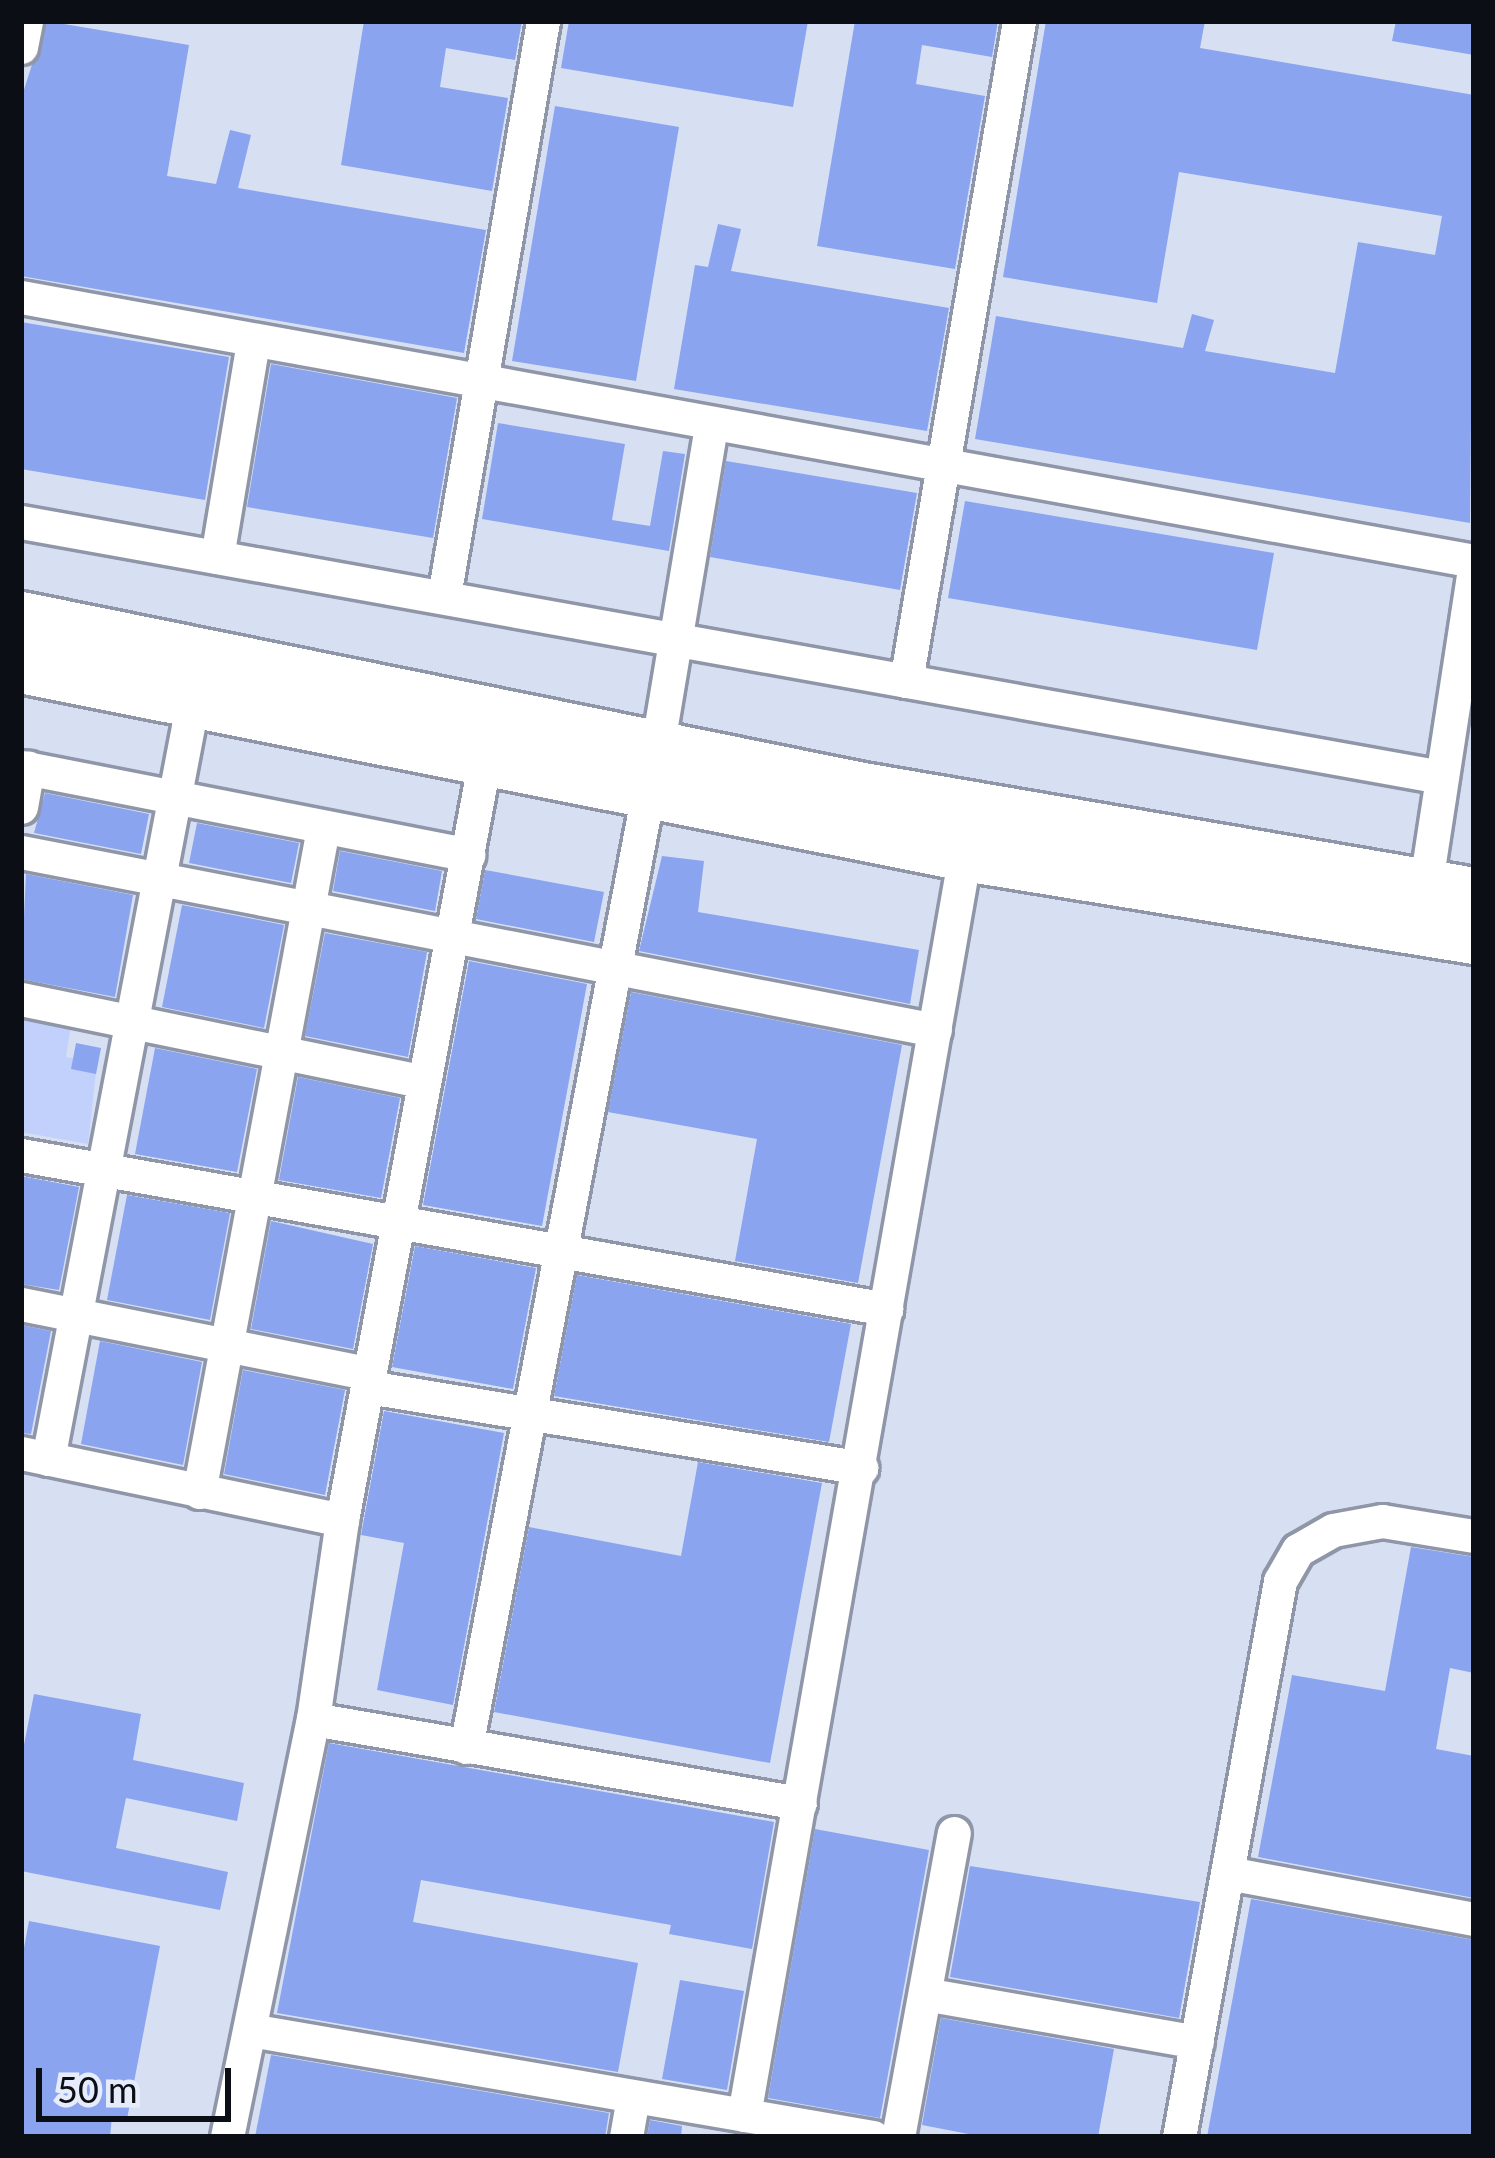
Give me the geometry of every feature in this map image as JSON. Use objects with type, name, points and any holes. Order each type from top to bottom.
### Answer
[{"type":"highway","points":[[21,619],[652,771],[965,854],[1474,937]]},
{"type":"highway","points":[[21,666],[485,760],[652,771],[1449,892]]},
{"type":"street","points":[[21,47],[26,21]]},
{"type":"street","points":[[444,596],[543,21]]},
{"type":"street","points":[[906,680],[1019,21]]},
{"type":"street","points":[[21,297],[1474,561]]},
{"type":"street","points":[[217,557],[253,342]]},
{"type":"street","points":[[466,1747],[615,971],[711,425]]},
{"type":"street","points":[[21,522],[1441,777]]},
{"type":"street","points":[[1449,892],[1441,777],[1474,570]]},
{"type":"street","points":[[193,700],[78,1315],[34,1456],[342,1520]]},
{"type":"street","points":[[227,2137],[313,1720],[342,1520],[485,760]]},
{"type":"street","points":[[21,807],[25,767],[468,855]]},
{"type":"street","points":[[199,1492],[323,828]]},
{"type":"street","points":[[21,852],[451,940],[935,1030]]},
{"type":"street","points":[[745,2115],[965,854]]},
{"type":"street","points":[[21,999],[424,1082]]},
{"type":"street","points":[[21,1156],[886,1309]]},
{"type":"street","points":[[21,1304],[530,1416],[861,1468]]},
{"type":"street","points":[[1179,2137],[1280,1581],[1298,1550],[1333,1530],[1382,1521],[1474,1536]]},
{"type":"street","points":[[313,1720],[800,1803]]},
{"type":"street","points":[[898,2137],[954,1833]]},
{"type":"street","points":[[1228,1874],[1474,1919]]},
{"type":"street","points":[[926,1994],[1197,2042]]},
{"type":"street","points":[[250,2030],[873,2137]]},
{"type":"street","points":[[626,2137],[633,2097]]},
{"type":"shaded area","points":[[21,1016],[71,1025],[66,1057],[97,1062],[88,1144],[21,1132]]},
{"type":"building","points":[[46,21],[189,45],[167,176],[216,184],[230,130],[251,135],[238,188],[486,230],[464,353],[21,276],[21,99]]},
{"type":"building","points":[[364,21],[522,21],[515,60],[446,48],[440,87],[508,98],[492,191],[341,165]]},
{"type":"building","points":[[569,21],[808,21],[793,107],[561,68]]},
{"type":"building","points":[[855,21],[998,21],[992,57],[922,45],[916,84],[985,96],[955,269],[817,246]]},
{"type":"building","points":[[1046,21],[1205,21],[1200,48],[1474,95],[1470,523],[975,439],[996,316],[1183,348],[1192,314],[1214,320],[1205,351],[1335,373],[1358,242],[1435,255],[1442,216],[1179,172],[1157,303],[1003,277]]},
{"type":"building","points":[[1396,21],[1474,21],[1474,55],[1392,41]]},
{"type":"building","points":[[555,106],[679,127],[636,381],[512,361]]},
{"type":"building","points":[[718,224],[741,229],[731,271],[949,308],[927,431],[674,389],[695,265],[708,267]]},
{"type":"building","points":[[21,322],[229,357],[205,500],[21,469]]},
{"type":"building","points":[[271,364],[457,398],[433,538],[247,507]]},
{"type":"building","points":[[498,423],[625,444],[612,520],[650,526],[663,451],[685,454],[669,551],[482,519]]},
{"type":"building","points":[[726,461],[917,493],[900,590],[710,557]]},
{"type":"building","points":[[965,501],[1274,553],[1257,650],[948,598]]},
{"type":"building","points":[[45,793],[149,814],[141,854],[34,833]]},
{"type":"building","points":[[197,823],[299,843],[291,883],[189,863]]},
{"type":"building","points":[[340,851],[442,871],[435,911],[333,891]]},
{"type":"building","points":[[662,856],[704,861],[698,912],[919,950],[910,1004],[639,951]]},
{"type":"building","points":[[485,870],[604,892],[594,942],[476,919]]},
{"type":"building","points":[[26,874],[133,895],[115,997],[21,979]]},
{"type":"building","points":[[182,905],[284,925],[264,1028],[162,1007]]},
{"type":"building","points":[[325,933],[427,952],[408,1057],[305,1036]]},
{"type":"building","points":[[469,961],[587,984],[542,1226],[423,1205]]},
{"type":"building","points":[[631,992],[902,1045],[858,1283],[735,1261],[757,1139],[608,1112]]},
{"type":"building","points":[[76,1043],[101,1048],[96,1074],[71,1069]]},
{"type":"building","points":[[155,1048],[257,1069],[237,1172],[135,1154]]},
{"type":"building","points":[[298,1077],[400,1098],[381,1198],[279,1180]]},
{"type":"building","points":[[21,1176],[79,1187],[59,1290],[21,1284]]},
{"type":"building","points":[[127,1195],[230,1213],[210,1320],[107,1300]]},
{"type":"building","points":[[271,1221],[373,1244],[353,1349],[251,1329]]},
{"type":"building","points":[[415,1246],[536,1268],[513,1389],[392,1367]]},
{"type":"building","points":[[577,1275],[851,1324],[829,1442],[554,1396]]},
{"type":"building","points":[[21,1325],[51,1331],[31,1434],[21,1433]]},
{"type":"building","points":[[100,1341],[202,1362],[183,1465],[81,1444]]},
{"type":"building","points":[[243,1370],[345,1390],[325,1495],[224,1474]]},
{"type":"building","points":[[384,1411],[504,1433],[453,1705],[377,1690],[404,1543],[361,1535]]},
{"type":"building","points":[[698,1462],[822,1483],[770,1763],[494,1712],[529,1527],[681,1556]]},
{"type":"building","points":[[1411,1547],[1474,1557],[1474,1673],[1450,1668],[1436,1749],[1474,1756],[1474,1898],[1258,1857],[1292,1675],[1385,1691]]},
{"type":"building","points":[[34,1694],[141,1714],[133,1760],[244,1783],[237,1821],[126,1798],[116,1848],[228,1872],[220,1910],[21,1871],[21,1760]]},
{"type":"building","points":[[329,1743],[774,1822],[752,1949],[669,1934],[671,1925],[421,1880],[413,1922],[638,1963],[618,2072],[277,2013]]},
{"type":"building","points":[[815,1829],[929,1850],[880,2118],[768,2098]]},
{"type":"building","points":[[970,1866],[1200,1902],[1179,2018],[950,1977]]},
{"type":"building","points":[[1251,1899],[1474,1940],[1474,2137],[1207,2137]]},
{"type":"building","points":[[29,1921],[160,1946],[127,2119],[112,2116],[110,2137],[21,2137],[21,1964]]},
{"type":"building","points":[[680,1980],[744,1991],[727,2090],[662,2079]]},
{"type":"building","points":[[941,2018],[1114,2049],[1098,2137],[984,2137],[922,2125]]},
{"type":"building","points":[[271,2055],[609,2113],[605,2137],[255,2137]]},
{"type":"building","points":[[650,2120],[682,2126],[681,2137],[647,2137]]}]
